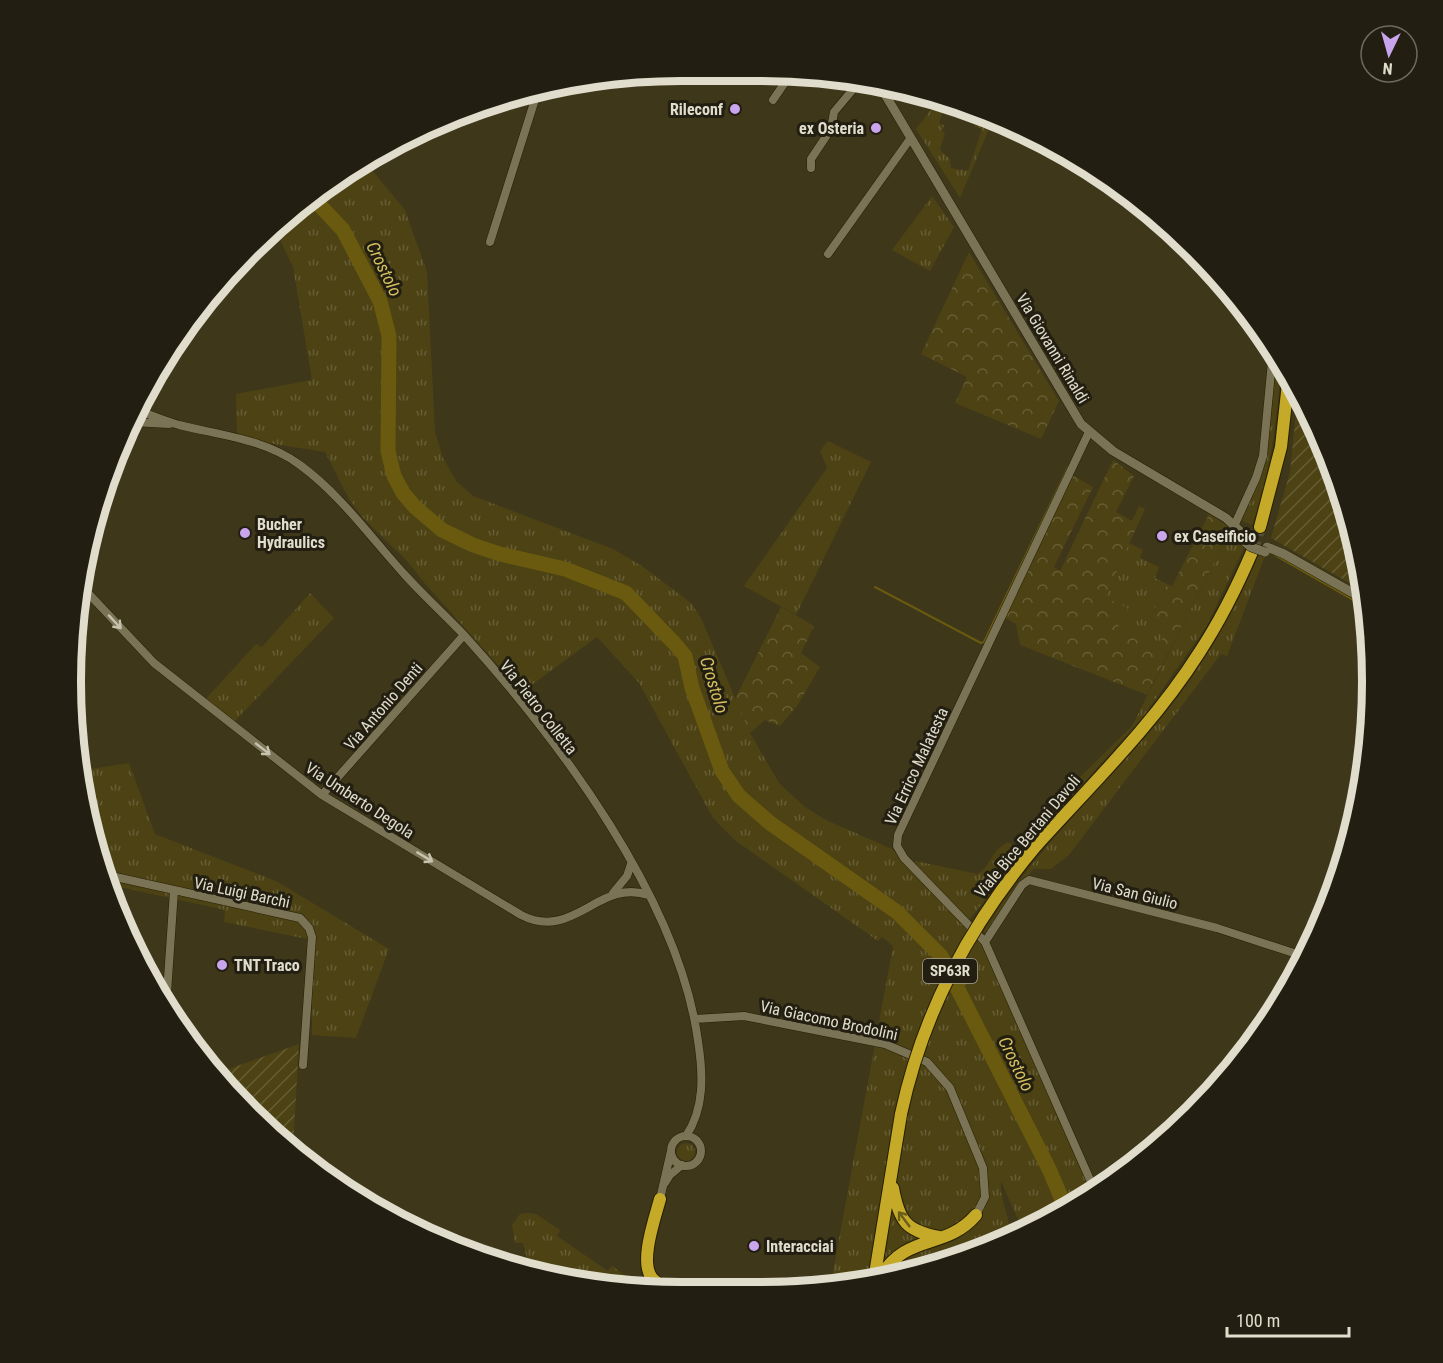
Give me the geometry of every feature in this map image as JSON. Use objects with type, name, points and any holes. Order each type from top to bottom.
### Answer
[{"type":"highway","points":[[1260,527],[1281,447],[1288,392]]},
{"type":"highway","name":"Viale Bice Bertani Davoli","points":[[876,1271],[902,1114],[922,1036],[951,968],[985,912],[1036,846],[1131,741],[1181,679],[1261,550]]},
{"type":"highway","points":[[891,1177],[897,1208],[903,1220],[916,1231],[944,1238]]},
{"type":"highway","points":[[656,1281],[647,1266],[647,1256],[660,1199]]},
{"type":"highway","points":[[886,1269],[902,1252],[916,1245],[958,1232],[976,1215]]},
{"type":"street","points":[[773,100],[785,82]]},
{"type":"street","points":[[811,168],[811,159],[831,129],[834,112],[854,88]]},
{"type":"street","name":"Via Giovanni Rinaldi","points":[[882,94],[1059,389],[1089,432],[1113,452],[1226,518],[1261,550],[1290,557],[1355,594]]},
{"type":"street","points":[[490,242],[535,99]]},
{"type":"street","points":[[828,254],[910,139]]},
{"type":"street","points":[[1238,531],[1263,456],[1272,365]]},
{"type":"street","name":"Via Pietro Colletta","points":[[145,413],[176,424],[247,441],[297,462],[325,485],[407,577],[464,635],[526,708],[584,787],[631,864],[648,895],[680,968],[695,1019],[701,1071],[697,1115],[686,1136]]},
{"type":"street","name":"Via Pietro Colletta","points":[[140,422],[176,424]]},
{"type":"street","name":"Via Errico Malatesta","points":[[1089,432],[898,835],[897,846],[904,858],[985,942],[1092,1183]]},
{"type":"street","name":"Via Umberto Degola","points":[[88,593],[154,663],[322,795],[530,920],[544,923],[557,922],[623,890],[648,895]]},
{"type":"street","name":"Via Antonio Denti","points":[[322,795],[464,635]]},
{"type":"street","name":"Via Umberto Degola","points":[[607,898],[622,883],[631,864]]},
{"type":"street","name":"Via Luigi Barchi","points":[[114,877],[300,918],[309,928],[312,937],[303,1065]]},
{"type":"street","name":"Via San Giulio","points":[[985,942],[1022,885],[1029,880],[1216,928],[1296,954]]},
{"type":"street","points":[[167,991],[174,891]]},
{"type":"street","name":"Via Giacomo Brodolini","points":[[695,1019],[744,1016],[885,1044],[924,1059],[935,1068],[950,1088],[983,1168],[985,1197],[976,1215]]},
{"type":"street","points":[[695,1139],[697,1115]]},
{"type":"street","points":[[686,1136],[695,1139],[701,1147],[700,1157],[693,1164],[682,1165],[667,1179],[660,1199],[675,1142],[686,1136]]},
{"type":"street","points":[[671,1151],[675,1160],[682,1165]]},
{"type":"green space","points":[[933,106],[944,109],[939,123],[944,125],[942,131],[945,133],[940,150],[950,159],[951,168],[968,171],[982,129],[975,126],[976,121],[990,127],[960,198],[916,129]]},
{"type":"green space","points":[[370,168],[405,210],[427,272],[435,432],[443,458],[457,482],[473,496],[613,549],[642,566],[691,603],[701,618],[750,733],[779,783],[805,807],[826,820],[892,849],[982,941],[1090,1184],[1062,1202],[1020,1223],[1001,1181],[1010,1228],[955,1250],[917,1262],[832,1278],[893,946],[882,937],[878,941],[736,841],[713,818],[639,683],[597,637],[522,692],[415,570],[360,514],[325,452],[237,438],[236,394],[312,380],[293,267],[279,237],[316,205]]},
{"type":"green space","points":[[932,196],[954,227],[930,271],[892,250]]},
{"type":"green space","points":[[969,252],[1059,401],[1041,439],[955,403],[967,377],[921,354]]},
{"type":"green space","points":[[1275,370],[1280,377],[1275,425],[1264,486],[1252,525],[1242,521],[1262,467],[1268,441]]},
{"type":"green space","points":[[1296,409],[1330,488],[1342,526],[1354,586],[1271,538],[1290,472]]},
{"type":"green space","points":[[828,441],[871,462],[796,615],[744,586],[827,468],[820,451]]},
{"type":"green space","points":[[1113,460],[1134,476],[1116,512],[1132,521],[1139,506],[1145,509],[1105,597],[1128,608],[1116,630],[1157,650],[1168,627],[1150,618],[1167,584],[1172,586],[1209,514],[1227,525],[1230,531],[1147,695],[1020,645],[1016,624],[1001,616],[1072,475],[1093,487],[1054,567],[1060,571]]},
{"type":"green space","points":[[1230,531],[1244,548],[1206,627],[1143,717],[1033,839],[969,920],[915,867],[915,861],[978,874],[997,850],[1008,842],[1018,850],[1026,841],[1021,835],[1132,726]]},
{"type":"green space","points":[[1129,543],[1143,550],[1140,558],[1159,567],[1155,578],[1167,584],[1150,618],[1168,627],[1157,651],[1116,630],[1104,597]]},
{"type":"green space","points":[[1259,554],[1265,556],[1227,656],[1221,654],[1069,855],[1051,869],[1034,869],[985,933],[984,931],[1004,901],[1048,845],[1144,739],[1181,693],[1218,636]]},
{"type":"green space","points":[[310,593],[334,618],[232,724],[203,702],[256,644],[262,647]]},
{"type":"green space","points":[[781,607],[814,626],[801,653],[820,667],[797,706],[780,726],[765,720],[750,733],[735,699]]},
{"type":"green space","points":[[129,763],[155,834],[276,881],[389,949],[356,1038],[312,1035],[312,940],[224,922],[225,910],[117,887],[101,837],[88,769]]},
{"type":"green space","points":[[299,1044],[293,1139],[257,1106],[225,1071]]},
{"type":"green space","points":[[686,1143],[692,1146],[695,1152],[692,1158],[686,1161],[680,1158],[677,1152],[680,1146]]},
{"type":"green space","points":[[520,1214],[536,1214],[560,1230],[557,1236],[608,1271],[612,1266],[631,1280],[603,1277],[528,1262],[523,1243],[515,1243],[512,1225]]},
{"type":"waterway","name":"Crostolo","points":[[318,204],[343,230],[380,301],[389,336],[388,451],[394,476],[403,493],[415,507],[442,530],[473,545],[500,554],[565,569],[626,593],[675,644],[685,656],[692,688],[722,771],[739,796],[770,823],[897,912],[941,956],[1049,1169],[1063,1201]]},
{"type":"waterway","points":[[875,587],[981,643],[984,642],[1068,467]]},
{"type":"waterway","points":[[1271,553],[1357,602]]},
{"type":"tunnel","points":[[1252,552],[1260,527]]},
{"type":"place","name":"Rileconf","points":[[735,109]]},
{"type":"place","name":"ex Osteria","points":[[876,128]]},
{"type":"place","name":"Bucher Hydraulics","points":[[245,533]]},
{"type":"place","name":"ex Caseificio","points":[[1162,536]]},
{"type":"place","name":"TNT Traco","points":[[222,965]]},
{"type":"place","name":"Interacciai","points":[[754,1246]]}]
